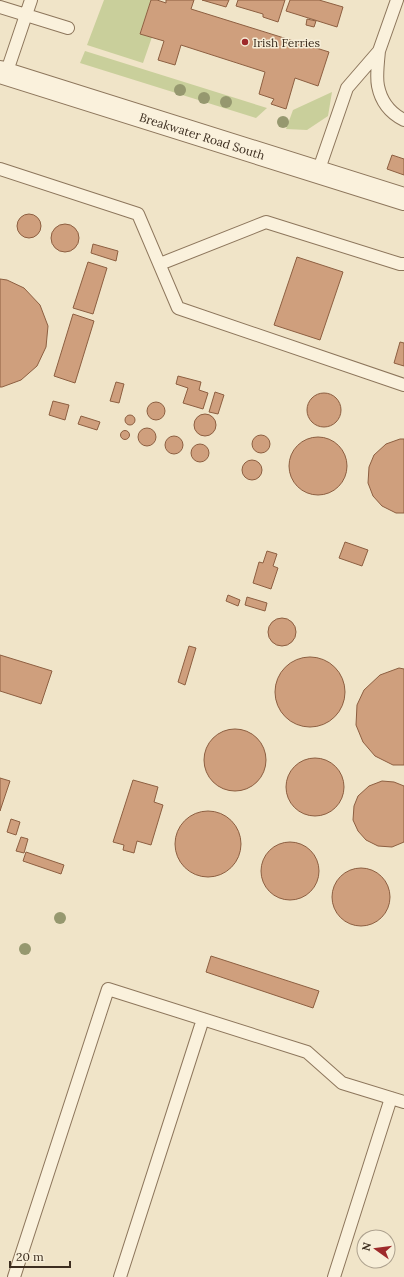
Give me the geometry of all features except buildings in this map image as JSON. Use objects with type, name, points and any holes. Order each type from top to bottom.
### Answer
[{"type":"street","name":"Breakwater Road South","points":[[3,73],[404,199]]},
{"type":"lane","points":[[3,73],[31,0]]},
{"type":"lane","points":[[397,0],[379,51],[377,85],[385,105],[396,116],[404,120]]},
{"type":"lane","points":[[0,7],[68,28]]},
{"type":"lane","points":[[318,172],[347,88],[379,51]]},
{"type":"lane","points":[[0,169],[138,214],[178,308],[404,385]]},
{"type":"lane","points":[[160,264],[266,222],[404,264]]},
{"type":"lane","points":[[14,1277],[108,989],[307,1052],[342,1083],[404,1102]]},
{"type":"lane","points":[[120,1277],[203,1019]]},
{"type":"lane","points":[[334,1277],[391,1098]]},
{"type":"green space","points":[[104,0],[151,0],[140,33],[152,37],[143,63],[87,45]]},
{"type":"green space","points":[[85,51],[267,108],[256,118],[80,63]]},
{"type":"green space","points":[[332,92],[328,116],[307,130],[286,129],[293,110]]},
{"type":"place","name":"Irish Ferries","points":[[245,42]]}]
